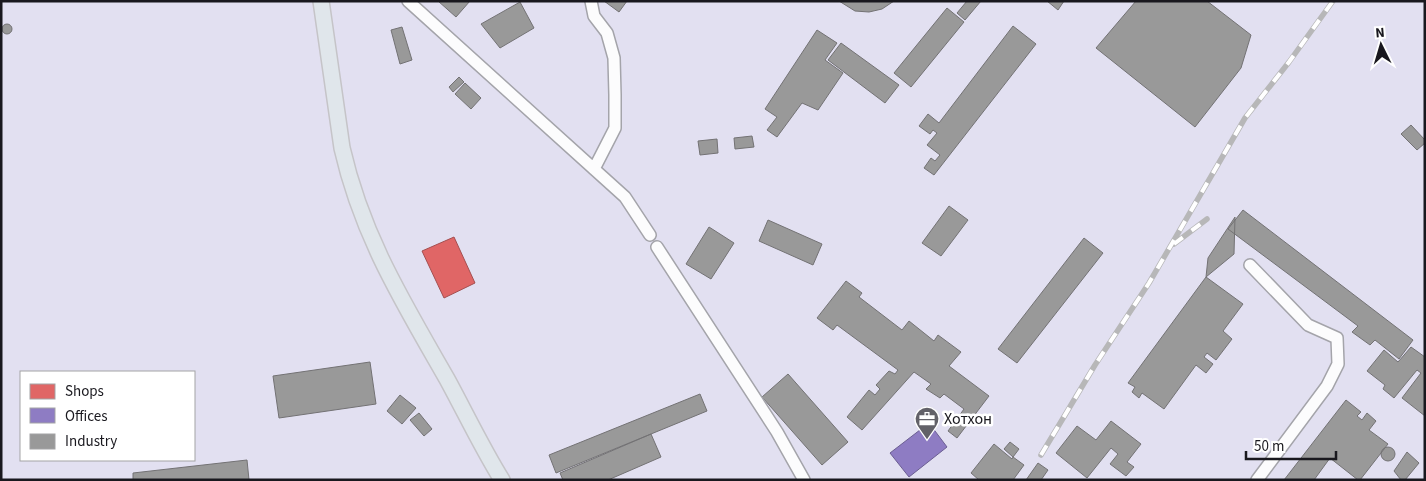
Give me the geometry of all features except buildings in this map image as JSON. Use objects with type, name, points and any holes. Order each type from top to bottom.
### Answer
[{"type":"main road","points":[[321,1],[342,148],[361,214],[388,275],[502,480]]},
{"type":"street","points":[[408,1],[625,196],[650,235]]},
{"type":"street","points":[[591,1],[594,16],[607,33],[614,58],[615,109],[615,128],[594,168]]},
{"type":"street","points":[[657,247],[777,432],[804,480]]},
{"type":"street","points":[[1250,265],[1308,325],[1337,338],[1338,364],[1327,386],[1257,480]]},
{"type":"shaded area","points":[[1,1],[1425,1],[1425,480],[1,480]]},
{"type":"railway","points":[[1041,455],[1095,365],[1149,283],[1245,118],[1289,62],[1333,1]]},
{"type":"railway","points":[[1174,244],[1207,219]]},
{"type":"place","name":"Хотхон","points":[[927,440]]}]
